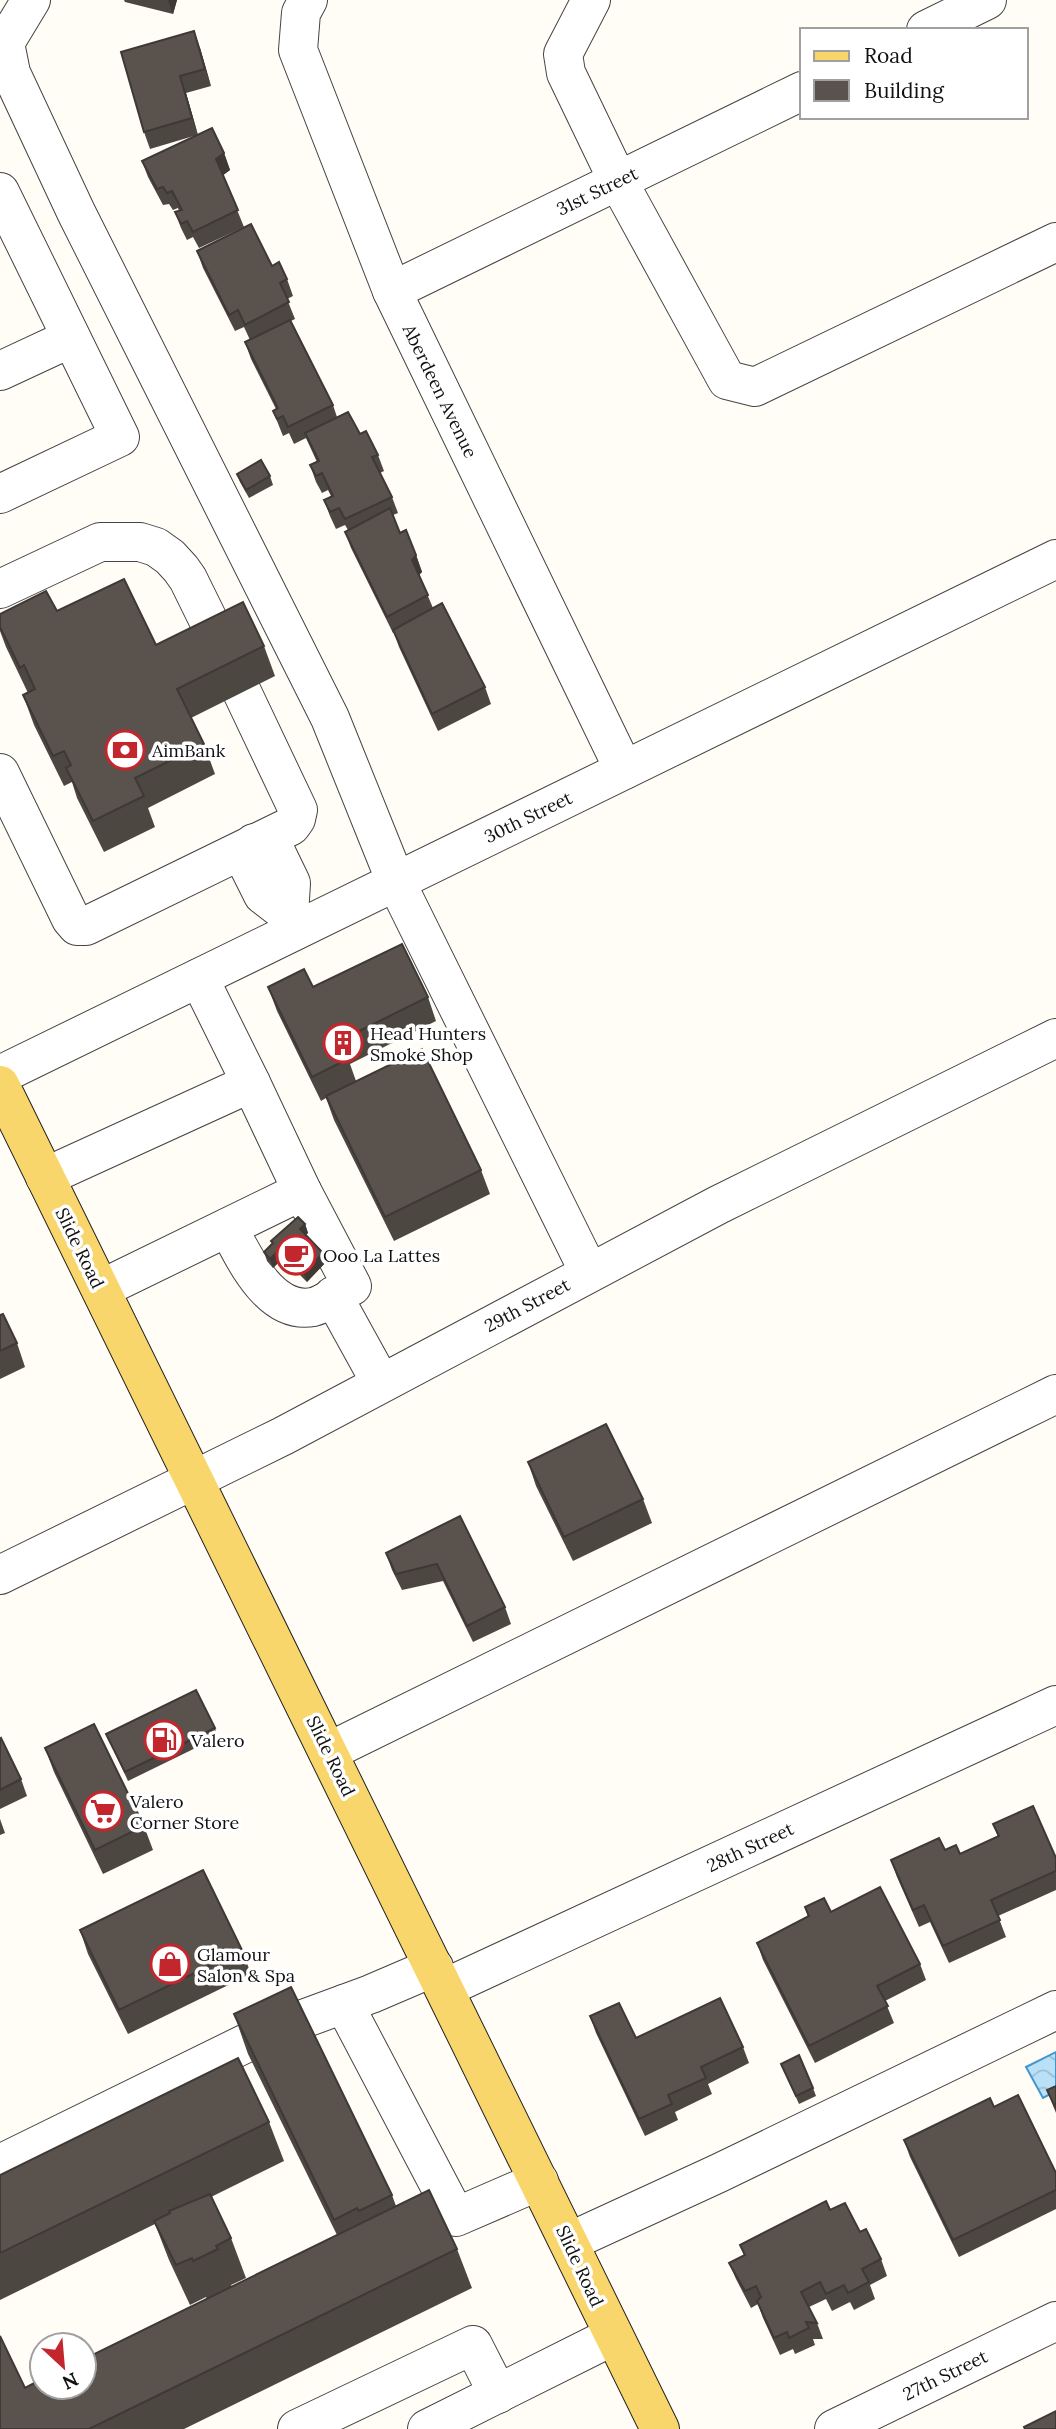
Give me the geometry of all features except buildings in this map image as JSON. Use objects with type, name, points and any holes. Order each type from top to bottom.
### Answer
[{"type":"main road","name":"Slide Road","points":[[0,1085],[660,2429]]},
{"type":"street","points":[[32,0],[5,43],[11,73],[76,212],[330,718],[396,882],[589,1272]]},
{"type":"street","name":"Aberdeen Avenue","points":[[308,0],[301,13],[298,50],[392,291],[624,770]]},
{"type":"street","points":[[591,0],[563,54],[566,73],[618,181],[727,380],[755,387],[1056,242]]},
{"type":"street","points":[[930,28],[987,0]]},
{"type":"street","name":"31st Street","points":[[392,291],[800,92]]},
{"type":"street","points":[[0,192],[120,437],[0,494]]},
{"type":"street","points":[[0,371],[71,338]]},
{"type":"street","points":[[0,589],[100,542],[141,542],[156,547],[181,569],[222,648]]},
{"type":"street","name":"30th Street","points":[[0,1075],[199,978],[293,922],[396,882],[1056,559]]},
{"type":"street","points":[[0,774],[71,919],[77,926],[86,926],[291,825],[296,819],[298,810],[242,692]]},
{"type":"street","points":[[254,843],[276,852],[291,883],[293,922]]},
{"type":"street","points":[[199,978],[302,1191],[352,1286],[315,1307],[297,1307],[277,1297],[252,1274],[228,1227]]},
{"type":"street","name":"29th Street","points":[[0,1575],[283,1436],[730,1198],[1056,1038]]},
{"type":"street","points":[[46,1177],[251,1083]]},
{"type":"street","points":[[101,1289],[302,1191]]},
{"type":"street","points":[[334,1296],[382,1383]]},
{"type":"street","points":[[328,1752],[1056,1394]]},
{"type":"street","name":"28th Street","points":[[0,2164],[273,2030],[344,2004],[439,1978],[1056,1705]]},
{"type":"street","points":[[344,2004],[456,2217],[539,2181]]},
{"type":"street","points":[[569,2242],[719,2173],[1056,2010]]},
{"type":"street","name":"27th Street","points":[[834,2429],[1056,2321]]},
{"type":"street","points":[[427,2429],[613,2336]]},
{"type":"street","points":[[297,2429],[473,2345],[498,2394]]},
{"type":"water","points":[[1056,2052],[1056,2091],[1043,2098],[1026,2067]]},
{"type":"place","name":"AimBank","points":[[125,750]]},
{"type":"place","name":"Head Hunters Smoke Shop","points":[[343,1043]]},
{"type":"place","name":"Ooo La Lattes","points":[[296,1255]]},
{"type":"place","name":"Valero","points":[[164,1740]]},
{"type":"place","name":"Valero Corner Store","points":[[103,1811]]},
{"type":"place","name":"Glamour Salon & Spa","points":[[170,1964]]}]
